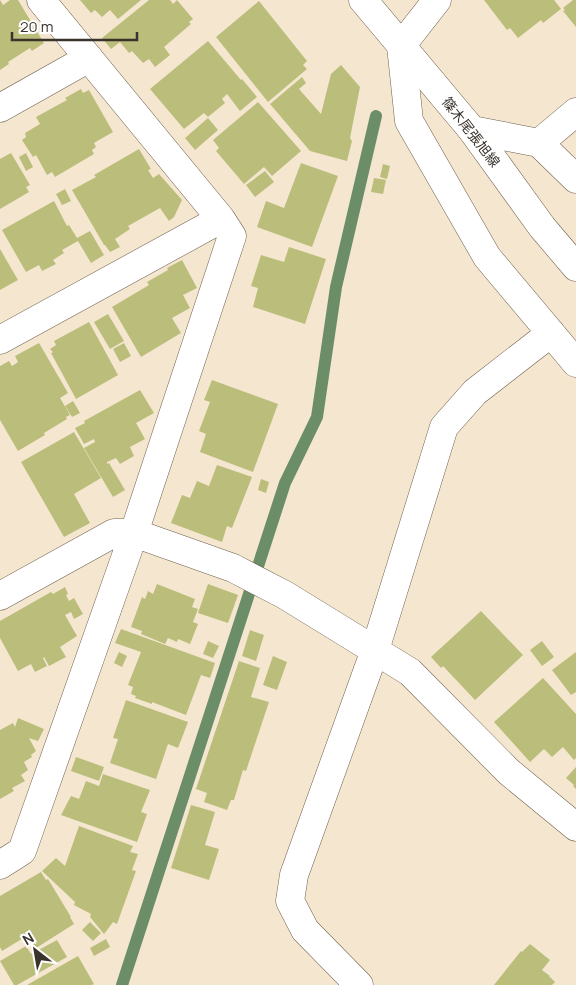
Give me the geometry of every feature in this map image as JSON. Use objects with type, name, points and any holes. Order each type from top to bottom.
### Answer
[{"type":"street","points":[[0,865],[22,851],[134,533],[232,236],[221,218],[41,0]]},
{"type":"street","name":"篠木尾張旭線","points":[[363,0],[472,130],[542,227],[576,267]]},
{"type":"street","points":[[437,0],[401,46],[409,121],[487,256],[576,363]]},
{"type":"street","points":[[0,108],[89,58]]},
{"type":"street","points":[[539,142],[576,112]]},
{"type":"street","points":[[472,130],[539,142],[576,179]]},
{"type":"street","points":[[0,340],[221,218]]},
{"type":"street","points":[[359,985],[305,930],[290,901],[294,875],[375,650],[444,427],[475,392],[551,333]]},
{"type":"street","points":[[0,596],[114,532],[134,533],[239,571],[285,594],[410,672],[509,772],[576,827]]},
{"type":"building","points":[[0,0],[3,5],[10,0],[18,0],[44,43],[32,51],[30,48],[8,62],[9,64],[0,70]]},
{"type":"building","points":[[80,0],[141,0],[118,19],[110,10],[102,17],[95,10],[91,13]]},
{"type":"building","points":[[149,0],[170,0],[173,4],[177,0],[193,19],[189,22],[191,24],[164,47],[170,55],[155,67],[149,59],[143,63],[132,51],[129,53],[120,42],[111,49],[102,38]]},
{"type":"building","points":[[484,0],[554,0],[561,9],[543,23],[541,20],[518,38],[510,28],[507,30]]},
{"type":"building","points":[[573,0],[576,0],[576,27],[563,11],[565,10],[563,8]]},
{"type":"building","points":[[259,1],[307,61],[303,65],[307,69],[268,102],[216,37]]},
{"type":"building","points":[[208,41],[257,97],[240,111],[227,94],[222,99],[225,103],[208,117],[204,113],[184,129],[150,89]]},
{"type":"building","points":[[341,65],[360,87],[347,161],[310,151],[270,104],[302,77],[306,83],[299,89],[321,114],[331,74]]},
{"type":"building","points":[[81,89],[83,93],[89,90],[113,132],[94,143],[96,147],[92,150],[94,154],[55,177],[52,172],[47,175],[36,155],[33,157],[22,140],[26,137],[25,133],[40,124],[36,117],[67,100],[65,98]]},
{"type":"building","points":[[258,102],[301,151],[272,176],[264,167],[244,184],[216,151],[219,148],[213,140]]},
{"type":"building","points":[[208,118],[218,130],[195,150],[185,138]]},
{"type":"building","points":[[139,149],[151,169],[148,170],[153,178],[159,174],[182,200],[174,217],[169,221],[160,208],[128,226],[130,229],[115,239],[120,247],[110,252],[72,190]]},
{"type":"building","points":[[11,153],[30,185],[26,187],[29,192],[0,209],[0,159]]},
{"type":"building","points":[[26,153],[33,167],[26,171],[19,157]]},
{"type":"building","points":[[301,163],[338,176],[312,247],[257,227],[266,201],[284,208]]},
{"type":"building","points":[[383,164],[390,166],[387,179],[380,177]]},
{"type":"building","points":[[265,171],[274,182],[255,197],[246,185]]},
{"type":"building","points":[[374,178],[386,180],[383,194],[371,192]]},
{"type":"building","points":[[65,189],[71,201],[62,205],[56,194]]},
{"type":"building","points":[[54,201],[67,226],[69,225],[77,238],[90,231],[104,255],[91,263],[78,241],[62,250],[64,253],[53,260],[56,264],[42,271],[39,265],[26,272],[2,230]]},
{"type":"building","points":[[289,247],[326,259],[305,324],[253,307],[258,288],[251,286],[261,255],[284,262]]},
{"type":"building","points":[[0,249],[18,280],[0,290]]},
{"type":"building","points":[[182,260],[197,288],[183,295],[190,308],[172,318],[181,333],[141,357],[112,307],[149,285],[147,282]]},
{"type":"building","points":[[108,314],[124,341],[110,349],[94,322]]},
{"type":"building","points":[[89,322],[118,375],[76,399],[50,349],[56,345],[54,341]]},
{"type":"building","points":[[39,343],[68,393],[60,398],[70,415],[66,417],[67,419],[44,433],[45,435],[18,451],[0,420],[0,366],[9,361],[12,366],[18,362],[15,356]]},
{"type":"building","points":[[124,343],[131,356],[120,362],[113,349]]},
{"type":"building","points":[[212,380],[278,404],[253,472],[200,452],[206,434],[199,431],[210,402],[204,400]]},
{"type":"building","points":[[140,390],[154,413],[136,423],[145,439],[130,447],[134,456],[120,464],[116,458],[107,462],[125,490],[113,497],[84,448],[95,442],[94,439],[84,444],[75,428],[85,423],[84,421]]},
{"type":"building","points":[[73,401],[80,413],[72,417],[65,406]]},
{"type":"building","points":[[74,432],[101,478],[74,494],[90,523],[64,537],[21,462]]},
{"type":"building","points":[[217,465],[252,477],[232,528],[227,526],[222,542],[171,523],[182,495],[190,498],[197,481],[209,486]]},
{"type":"building","points":[[261,479],[269,482],[266,493],[258,490]]},
{"type":"building","points":[[157,584],[195,599],[192,607],[198,609],[193,622],[198,624],[190,644],[178,639],[177,642],[168,638],[165,644],[141,634],[142,631],[131,627],[142,597],[145,599],[148,591],[153,594]]},
{"type":"building","points":[[208,584],[238,595],[228,623],[198,613]]},
{"type":"building","points":[[65,587],[69,601],[74,598],[83,614],[74,619],[71,612],[65,615],[77,636],[60,647],[66,657],[49,666],[44,657],[47,666],[35,672],[31,664],[18,671],[0,638],[0,621],[51,592],[53,594]]},
{"type":"building","points":[[481,611],[523,655],[475,700],[443,666],[441,668],[431,657]]},
{"type":"building","points":[[121,629],[215,663],[210,678],[201,675],[186,715],[152,702],[152,704],[135,698],[136,696],[131,694],[133,687],[128,685],[141,652],[115,643]]},
{"type":"building","points":[[250,630],[264,635],[256,661],[242,656]]},
{"type":"building","points":[[208,641],[219,646],[213,658],[203,654]]},
{"type":"building","points":[[542,641],[554,657],[542,666],[530,650]]},
{"type":"building","points":[[119,652],[127,656],[122,667],[114,663]]},
{"type":"building","points":[[576,652],[576,692],[571,695],[552,670]]},
{"type":"building","points":[[273,656],[287,662],[277,690],[263,685]]},
{"type":"building","points":[[239,661],[260,668],[251,697],[269,702],[246,771],[243,770],[234,800],[231,800],[227,810],[204,802],[207,793],[196,789]]},
{"type":"building","points":[[543,678],[576,714],[576,758],[574,760],[563,747],[552,757],[544,749],[530,762],[494,722]]},
{"type":"building","points":[[126,700],[188,722],[178,748],[168,744],[156,779],[110,763],[118,739],[113,738]]},
{"type":"building","points":[[18,718],[44,729],[38,741],[29,738],[36,751],[31,755],[32,757],[24,762],[28,770],[21,775],[25,781],[12,788],[14,791],[0,799],[0,730],[13,723],[15,727]]},
{"type":"building","points":[[76,757],[104,767],[99,781],[71,771]]},
{"type":"building","points":[[576,767],[576,789],[566,778]]},
{"type":"building","points":[[103,774],[150,790],[141,812],[147,814],[137,842],[61,815],[71,796],[79,799],[86,781],[99,786]]},
{"type":"building","points":[[191,805],[215,812],[205,845],[219,849],[209,880],[171,868]]},
{"type":"building","points":[[79,826],[133,846],[130,852],[138,854],[132,870],[136,871],[117,924],[113,922],[104,934],[90,917],[91,914],[74,905],[75,902],[42,871],[56,858],[65,866]]},
{"type":"building","points":[[41,872],[46,880],[48,879],[74,924],[33,950],[25,937],[2,951],[0,947],[0,896]]},
{"type":"building","points":[[90,922],[101,933],[93,941],[82,930]]},
{"type":"building","points":[[106,939],[110,947],[94,956],[90,948]]},
{"type":"building","points":[[57,940],[67,957],[14,985],[0,961],[26,946],[31,954]]},
{"type":"building","points":[[530,944],[550,960],[542,970],[555,982],[552,985],[494,985],[521,951]]},
{"type":"building","points":[[78,956],[94,984],[27,985]]},
{"type":"waterway","points":[[122,985],[285,483],[317,417],[336,287],[376,116]]}]
